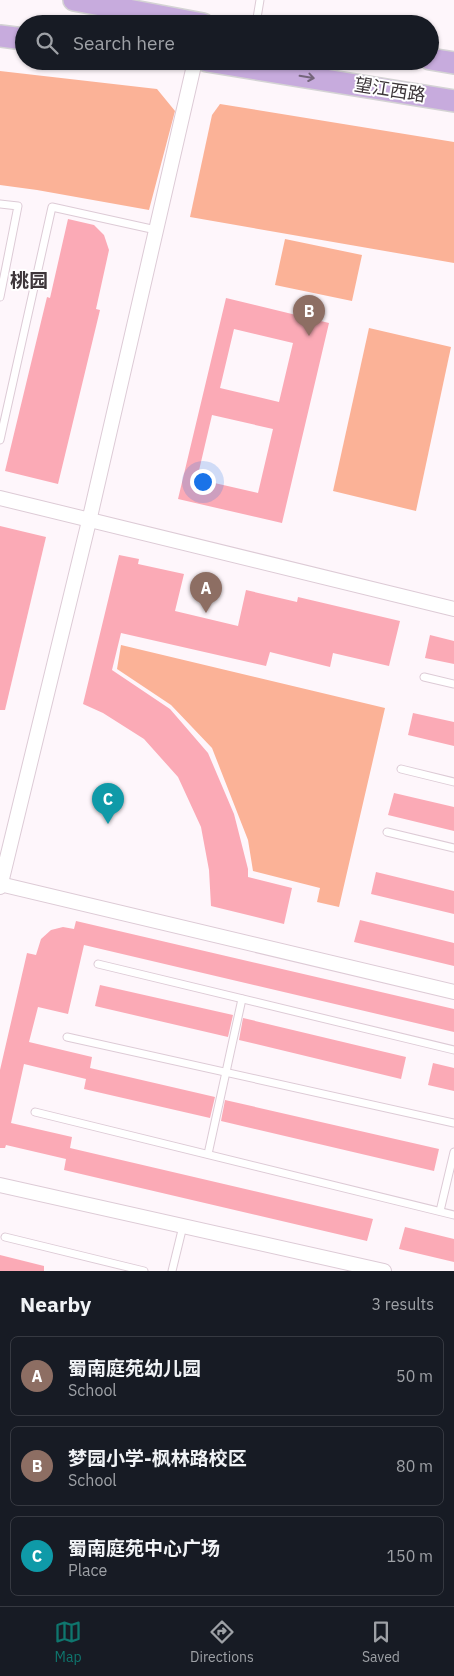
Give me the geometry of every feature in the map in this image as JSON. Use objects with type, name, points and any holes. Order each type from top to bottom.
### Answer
[{"type":"main road","points":[[74,0],[153,15]]},
{"type":"main road","points":[[0,36],[15,38]]},
{"type":"main road","name":"望江西路","points":[[439,60],[454,63]]},
{"type":"main road","name":"望江西路","points":[[263,70],[454,101]]},
{"type":"street","points":[[193,70],[89,520],[0,885],[454,992]]},
{"type":"street","points":[[0,498],[454,609]]},
{"type":"street","points":[[0,1185],[384,1271]]},
{"type":"lane","points":[[258,15],[260,0]]},
{"type":"lane","points":[[0,204],[18,206],[0,297]]},
{"type":"lane","points":[[0,440],[52,206],[156,230]]},
{"type":"lane","points":[[424,677],[454,684]]},
{"type":"lane","points":[[401,769],[454,782]]},
{"type":"lane","points":[[387,832],[454,848]]},
{"type":"lane","points":[[98,964],[454,1050]]},
{"type":"lane","points":[[208,1154],[242,999]]},
{"type":"lane","points":[[67,1037],[454,1124]]},
{"type":"lane","points":[[35,1112],[454,1215]]},
{"type":"lane","points":[[440,1211],[454,1152]]},
{"type":"lane","points":[[172,1271],[183,1226]]},
{"type":"lane","points":[[5,1237],[144,1271]]},
{"type":"shaded area","points":[[0,71],[157,89],[175,111],[149,210],[0,185]]},
{"type":"shaded area","points":[[220,104],[454,142],[454,263],[190,217],[212,115]]},
{"type":"shaded area","points":[[285,239],[362,255],[352,301],[275,285]]},
{"type":"shaded area","points":[[369,328],[451,347],[416,511],[333,491]]},
{"type":"shaded area","points":[[121,645],[385,708],[339,907],[317,902],[320,888],[253,871],[248,840],[212,748],[171,705],[117,669]]},
{"type":"building","points":[[68,219],[94,225],[104,235],[109,250],[96,309],[100,310],[58,484],[5,471],[47,297],[50,298]]},
{"type":"building","points":[[226,298],[329,323],[282,523],[178,499]],"holes":[[[234,329],[293,343],[279,402],[220,388]],[[212,415],[273,429],[258,493],[197,479]]]},
{"type":"building","points":[[0,526],[46,537],[5,710],[0,710]]},
{"type":"building","points":[[119,555],[139,559],[138,564],[184,574],[175,611],[238,626],[246,590],[297,602],[298,597],[400,621],[389,666],[333,653],[330,667],[270,652],[266,666],[121,633],[112,670],[170,709],[208,753],[234,814],[248,869],[248,877],[292,888],[284,924],[211,906],[209,870],[201,827],[178,777],[144,739],[103,713],[83,704]]},
{"type":"building","points":[[430,635],[454,641],[454,664],[425,658]]},
{"type":"building","points":[[413,713],[454,722],[454,746],[408,735]]},
{"type":"building","points":[[394,793],[454,807],[454,831],[388,815]]},
{"type":"building","points":[[376,872],[454,891],[454,914],[371,894]]},
{"type":"building","points":[[360,920],[454,943],[454,966],[354,942]]},
{"type":"building","points":[[76,921],[454,1009],[454,1032],[84,945],[68,1014],[38,1007],[29,1042],[92,1057],[90,1068],[215,1097],[210,1118],[84,1089],[86,1079],[24,1064],[11,1123],[72,1137],[70,1148],[373,1219],[367,1241],[64,1170],[66,1159],[6,1145],[5,1148],[0,1148],[0,1070],[27,953],[36,955],[41,939],[51,930],[63,927],[74,929]]},
{"type":"building","points":[[100,985],[233,1015],[228,1037],[95,1006]]},
{"type":"building","points":[[243,1018],[406,1057],[401,1079],[239,1040]]},
{"type":"building","points":[[433,1063],[454,1068],[454,1091],[428,1085]]},
{"type":"building","points":[[225,1100],[439,1149],[434,1171],[221,1121]]},
{"type":"building","points":[[405,1227],[454,1239],[454,1262],[399,1249]]},
{"type":"building","points":[[0,1255],[44,1266],[44,1271],[0,1271]]},
{"type":"place","name":"梦园小学-枫林路校区","points":[[309,336]]},
{"type":"place","name":"蜀南庭苑幼儿园","points":[[206,613]]},
{"type":"place","name":"蜀南庭苑中心广场","points":[[108,824]]},
{"type":"district","name":"桃园","points":[[29,280]]}]
